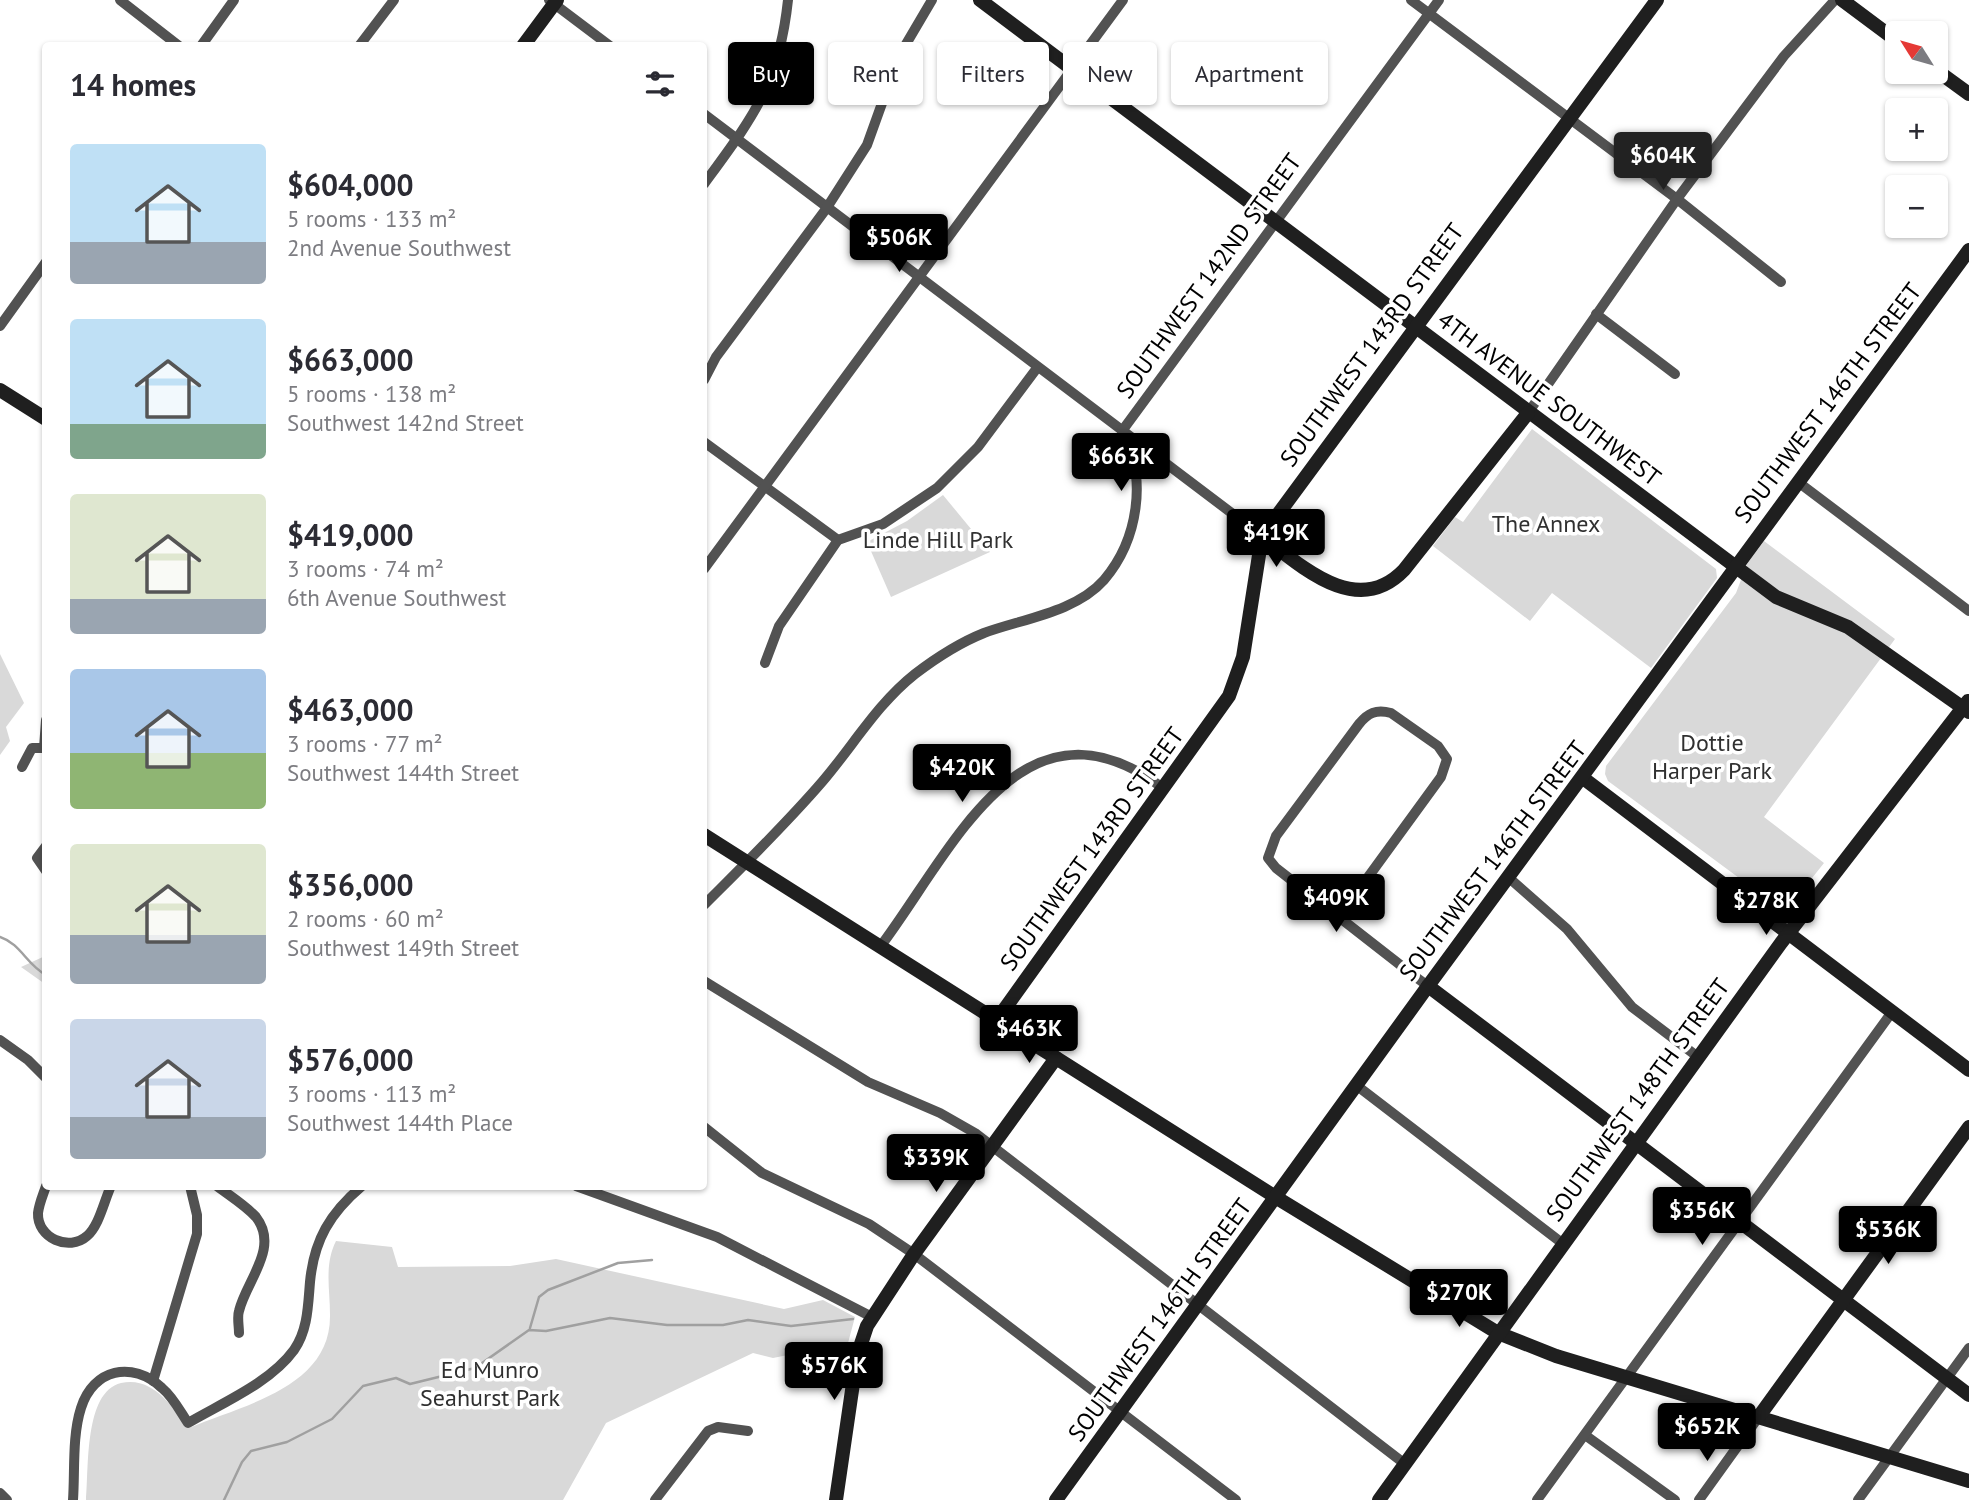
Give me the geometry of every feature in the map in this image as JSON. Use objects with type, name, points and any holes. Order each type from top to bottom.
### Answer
[{"type":"street","points":[[120,0],[174,42]]},
{"type":"street","points":[[204,42],[234,0]]},
{"type":"street","points":[[362,42],[394,0]]},
{"type":"street","points":[[707,180],[761,101],[775,72],[788,0]]},
{"type":"street","points":[[707,375],[736,328],[826,209],[867,145],[899,56],[932,0]]},
{"type":"street","name":"4TH AVENUE SOUTHWEST","points":[[980,0],[1063,63]]},
{"type":"street","points":[[1090,42],[1122,0]]},
{"type":"street","points":[[1411,0],[1677,199],[1781,282]]},
{"type":"street","name":"SOUTHWEST 142ND STREET","points":[[707,902],[824,780],[890,696],[913,676],[960,644],[1069,604],[1104,580],[1123,553],[1133,522],[1135,476],[1132,452],[1122,431],[1439,0]]},
{"type":"street","name":"SOUTHWEST 143RD STREET","points":[[996,1021],[1229,696],[1238,676],[1262,536],[1414,326],[1657,0]]},
{"type":"street","points":[[707,116],[826,209],[1312,574],[1339,587],[1359,590],[1382,585],[1398,576],[1528,413],[1677,199],[1784,56],[1835,0]]},
{"type":"street","points":[[1842,0],[1885,32]]},
{"type":"street","points":[[526,42],[553,1],[605,42]]},
{"type":"street","points":[[707,565],[1063,78]]},
{"type":"street","points":[[1948,80],[1967,95]]},
{"type":"street","name":"4TH AVENUE SOUTHWEST","points":[[1119,105],[1776,597],[1849,627],[1967,706]]},
{"type":"street","name":"SOUTHWEST 146TH STREET","points":[[1056,1500],[1428,986],[1969,250]]},
{"type":"street","points":[[0,326],[42,268]]},
{"type":"street","points":[[1596,314],[1675,374]]},
{"type":"street","points":[[765,663],[779,626],[838,540],[883,524],[937,488],[978,447],[1037,368]]},
{"type":"street","points":[[0,390],[42,416]]},
{"type":"street","points":[[707,444],[838,540]]},
{"type":"street","points":[[1798,482],[1969,611]]},
{"type":"street","name":"SOUTHWEST 148TH STREET","points":[[1379,1500],[1562,1242],[1789,933],[1967,706]]},
{"type":"street","points":[[1339,917],[1441,777],[1447,760],[1438,746],[1391,713],[1374,711],[1359,724],[1276,836],[1269,851],[1269,862],[1339,917],[1428,986],[1969,1395]]},
{"type":"street","points":[[22,767],[32,748],[42,748]]},
{"type":"street","points":[[880,947],[973,815],[992,794],[1026,769],[1071,752],[1103,755],[1139,770],[1164,789]]},
{"type":"street","points":[[1583,778],[1969,1070]]},
{"type":"street","points":[[707,837],[1277,1198],[1498,1332],[1556,1356],[1760,1415],[1965,1480]]},
{"type":"street","points":[[42,851],[37,858],[42,868]]},
{"type":"street","points":[[1508,877],[1567,929],[1632,1007],[1698,1057]]},
{"type":"street","points":[[707,983],[848,1070],[959,1123],[1200,1303],[1405,1464]]},
{"type":"street","points":[[1537,1500],[1892,1012]]},
{"type":"street","points":[[0,1040],[28,1059],[42,1074]]},
{"type":"street","points":[[836,1500],[857,1356],[872,1317],[914,1254],[1056,1058]]},
{"type":"street","points":[[1356,1085],[1562,1242]]},
{"type":"street","points":[[1699,1500],[1969,1127]]},
{"type":"street","points":[[707,1129],[762,1173],[869,1224],[914,1254],[1236,1500]]},
{"type":"street","points":[[45,1190],[38,1214],[40,1221],[53,1239],[68,1243],[85,1238],[91,1232],[109,1190]]},
{"type":"street","points":[[153,1381],[197,1234],[197,1215],[191,1190]]},
{"type":"street","points":[[222,1190],[248,1209],[262,1226],[264,1236],[255,1277],[238,1313],[239,1333]]},
{"type":"street","points":[[73,1500],[80,1410],[91,1389],[103,1375],[140,1375],[153,1381],[167,1392],[188,1423],[235,1396],[288,1356],[304,1327],[313,1261],[321,1232],[357,1190]]},
{"type":"street","points":[[587,1190],[718,1237],[872,1317]]},
{"type":"street","points":[[1858,1500],[1969,1348]]},
{"type":"street","points":[[655,1500],[708,1431],[718,1427],[748,1431]]},
{"type":"street","points":[[1585,1435],[1675,1500]]},
{"type":"street","points":[[0,1493],[7,1500]]},
{"type":"green space","name":"The Annex","points":[[1532,429],[1716,569],[1717,578],[1651,668],[1552,593],[1530,621],[1433,546],[1455,517],[1463,522]]},
{"type":"green space","name":"Linde Hill Park","points":[[943,495],[990,552],[891,597],[867,542],[907,521]]},
{"type":"green space","name":"Dottie Harper Park","points":[[1764,541],[1895,639],[1764,817],[1824,863],[1785,912],[1608,781],[1605,774],[1606,766],[1736,593],[1747,564]]},
{"type":"green space","points":[[0,654],[24,703],[6,727],[10,741],[0,755]]},
{"type":"green space","points":[[42,957],[42,982],[21,967]]},
{"type":"green space","name":"Ed Munro Seahurst Park","points":[[336,1241],[392,1247],[398,1267],[510,1266],[556,1259],[784,1309],[823,1300],[855,1317],[848,1343],[773,1358],[753,1353],[606,1423],[563,1500],[86,1500],[94,1416],[109,1389],[121,1383],[132,1382],[152,1388],[168,1402],[189,1428],[257,1401],[300,1377],[316,1360],[326,1340],[330,1315],[328,1277]]},
{"type":"waterway","points":[[0,937],[13,944],[42,972]]},
{"type":"waterway","points":[[530,1328],[539,1297],[548,1290],[618,1263],[652,1260]]},
{"type":"waterway","points":[[224,1500],[242,1462],[251,1451],[287,1442],[332,1419],[363,1386],[396,1378],[410,1384],[475,1368],[529,1330],[546,1331],[610,1318],[667,1325],[723,1325],[748,1320],[791,1326],[853,1319]]}]
